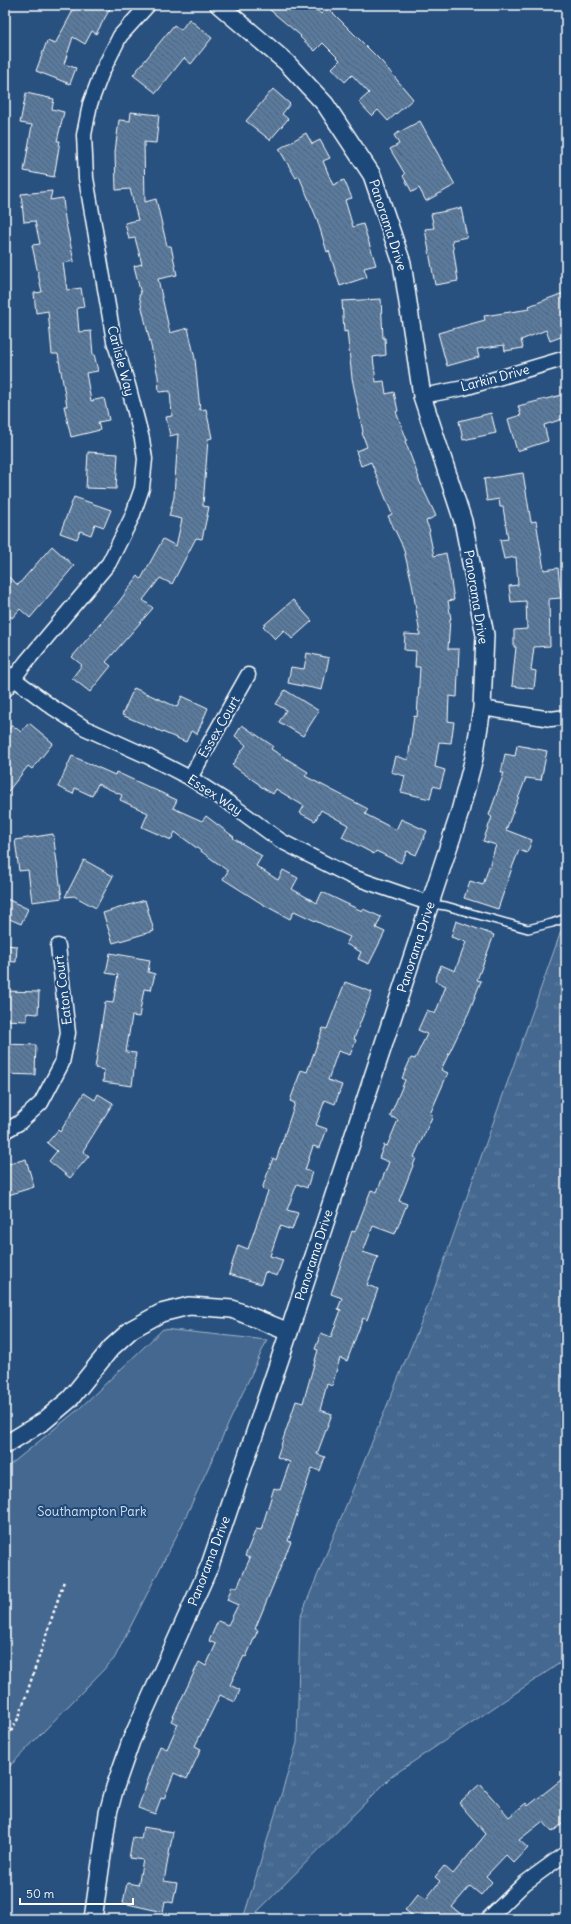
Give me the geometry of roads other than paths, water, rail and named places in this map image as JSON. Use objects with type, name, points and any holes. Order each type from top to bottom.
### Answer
[{"type":"street","name":"Carlisle Way","points":[[8,681],[110,563],[132,517],[142,488],[145,458],[142,439],[128,385],[114,341],[86,178],[84,135],[90,104],[102,72],[120,36],[148,5]]},
{"type":"street","name":"Panorama Drive","points":[[93,1919],[108,1813],[115,1787],[131,1741],[210,1565],[431,904],[459,815],[474,758],[482,708],[485,635],[476,583],[463,521],[422,396],[402,263],[372,175],[325,104],[286,62],[219,5]]},
{"type":"street","name":"Larkin Drive","points":[[422,396],[464,388],[566,358]]},
{"type":"street","name":"Essex Court","points":[[190,778],[248,675]]},
{"type":"street","name":"Essex Way","points":[[8,681],[85,728],[147,756],[190,778],[232,805],[281,841],[350,876],[431,904]]},
{"type":"street","points":[[482,708],[551,719],[566,717]]},
{"type":"street","name":"Eaton Court","points":[[5,1131],[20,1123],[42,1103],[62,1063],[68,1033],[58,946]]},
{"type":"street","points":[[5,1445],[44,1421],[70,1399],[111,1348],[132,1329],[161,1313],[189,1306],[232,1309],[289,1332]]},
{"type":"street","points":[[488,1919],[525,1883],[566,1853]]},
{"type":"lane","points":[[431,904],[446,906],[528,928],[552,924],[566,918]]},
{"type":"park label","name":"Southampton Park","points":[[92,1511]]}]
